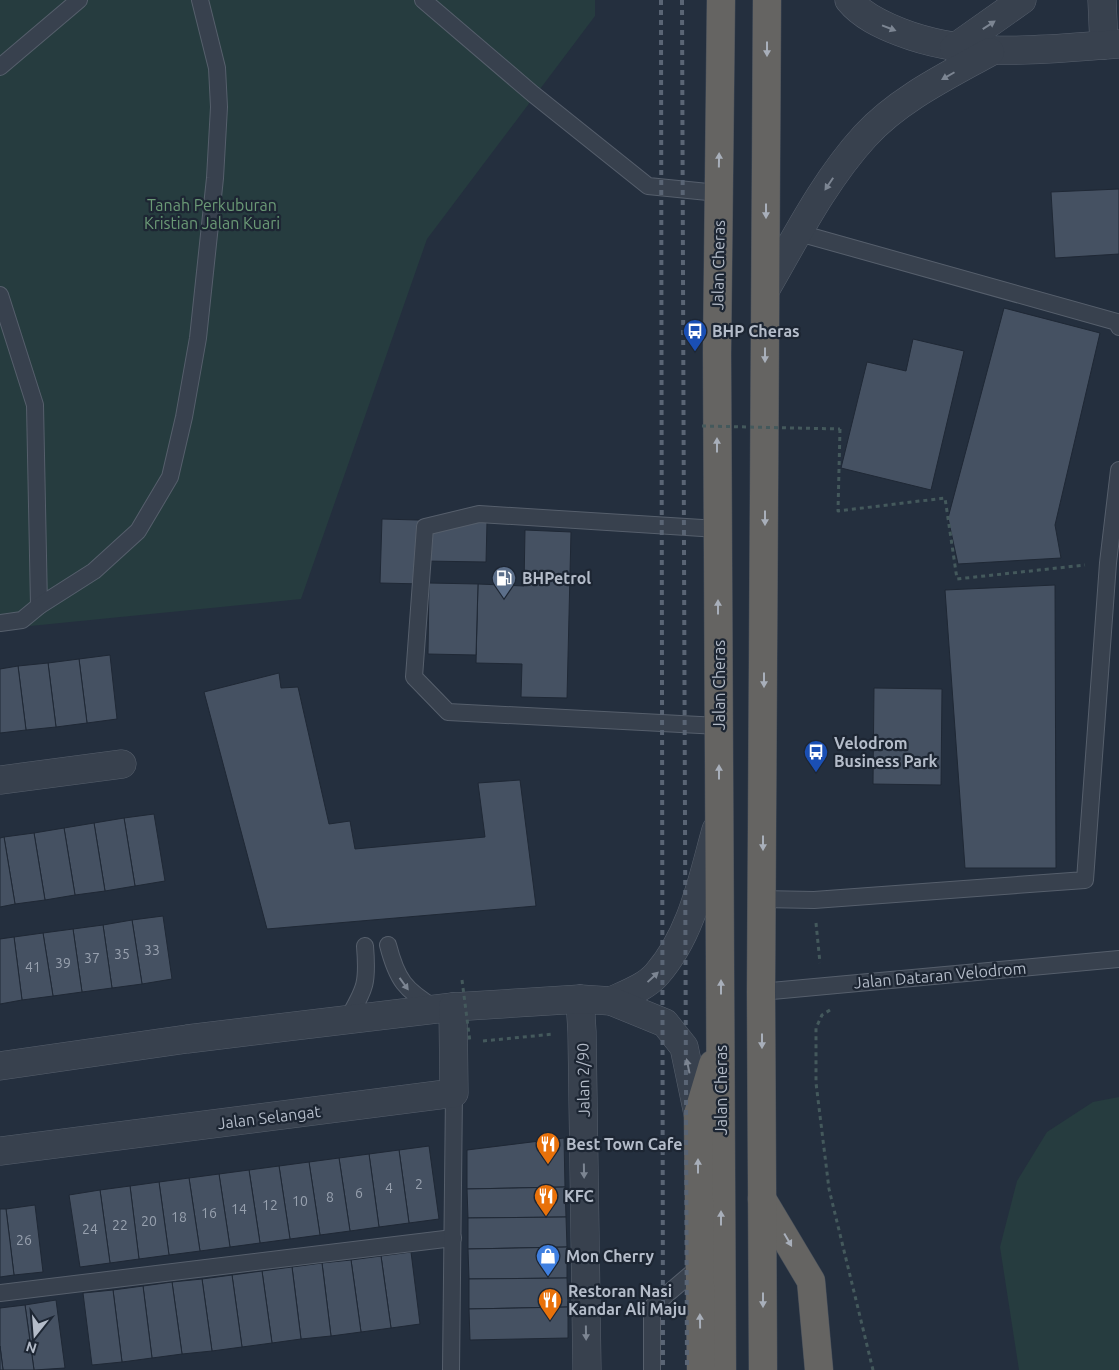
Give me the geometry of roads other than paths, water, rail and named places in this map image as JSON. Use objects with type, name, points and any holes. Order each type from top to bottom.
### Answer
[{"type":"highway","name":"Jalan Cheras","points":[[720,0],[718,529],[722,1370]]},
{"type":"highway","points":[[764,1370],[762,899],[767,0]]},
{"type":"highway","points":[[701,1370],[698,1114],[721,1036]]},
{"type":"highway","points":[[762,1199],[812,1281],[819,1370]]},
{"type":"street","points":[[849,0],[880,24],[916,39],[954,48],[990,52],[1112,44],[1102,0]]},
{"type":"street","points":[[954,48],[1022,0]]},
{"type":"street","points":[[766,289],[830,182],[865,136],[913,96],[990,52]]},
{"type":"street","points":[[0,780],[122,764]]},
{"type":"street","points":[[611,1001],[642,986],[657,975],[689,924],[720,818]]},
{"type":"street","points":[[0,1066],[187,1039],[445,1008],[580,999],[611,1001],[665,1023],[684,1047],[698,1114]]},
{"type":"street","name":"Jalan 2/90","points":[[580,999],[587,1370]]},
{"type":"street","points":[[445,1008],[454,1093]]},
{"type":"street","name":"Jalan Selangat","points":[[0,1151],[454,1093]]},
{"type":"lane","points":[[0,68],[79,0]]},
{"type":"lane","points":[[0,623],[22,620],[39,606],[94,571],[138,531],[170,477],[184,417],[198,338],[215,178],[219,107],[218,68],[200,0]]},
{"type":"lane","points":[[424,0],[533,94],[648,186],[718,194]]},
{"type":"lane","points":[[799,233],[1117,322],[1119,327]]},
{"type":"lane","points":[[0,295],[35,405],[39,606]]},
{"type":"lane","points":[[762,899],[814,900],[1085,880],[1108,563],[1119,470]]},
{"type":"lane","points":[[718,529],[479,514],[425,526],[414,677],[448,712],[719,726]]},
{"type":"lane","points":[[388,945],[394,970],[412,994],[445,1008]]},
{"type":"lane","points":[[347,1020],[360,997],[368,976],[365,946]]},
{"type":"lane","name":"Jalan Dataran Velodrom","points":[[762,992],[1119,958]]},
{"type":"lane","points":[[451,1370],[454,1238],[454,1093]]},
{"type":"lane","points":[[0,1293],[454,1238]]},
{"type":"lane","points":[[652,1370],[652,1307],[699,1267]]},
{"type":"railway","points":[[661,0],[663,1370]]},
{"type":"railway","points":[[682,0],[687,1370]]},
{"type":"place","name":"BHP Cheras","points":[[695,352]]},
{"type":"place","name":"BHPetrol","points":[[504,599]]},
{"type":"place","name":"Velodrom Business Park","points":[[816,773]]},
{"type":"place","name":"Best Town Cafe","points":[[548,1165]]},
{"type":"place","name":"KFC","points":[[546,1217]]},
{"type":"place","name":"Mon Cherry","points":[[548,1277]]},
{"type":"place","name":"Restoran Nasi Kandar Ali Maju","points":[[550,1321]]},
{"type":"park label","name":"Tanah Perkuburan Kristian Jalan Kuari","points":[[212,214]]}]
